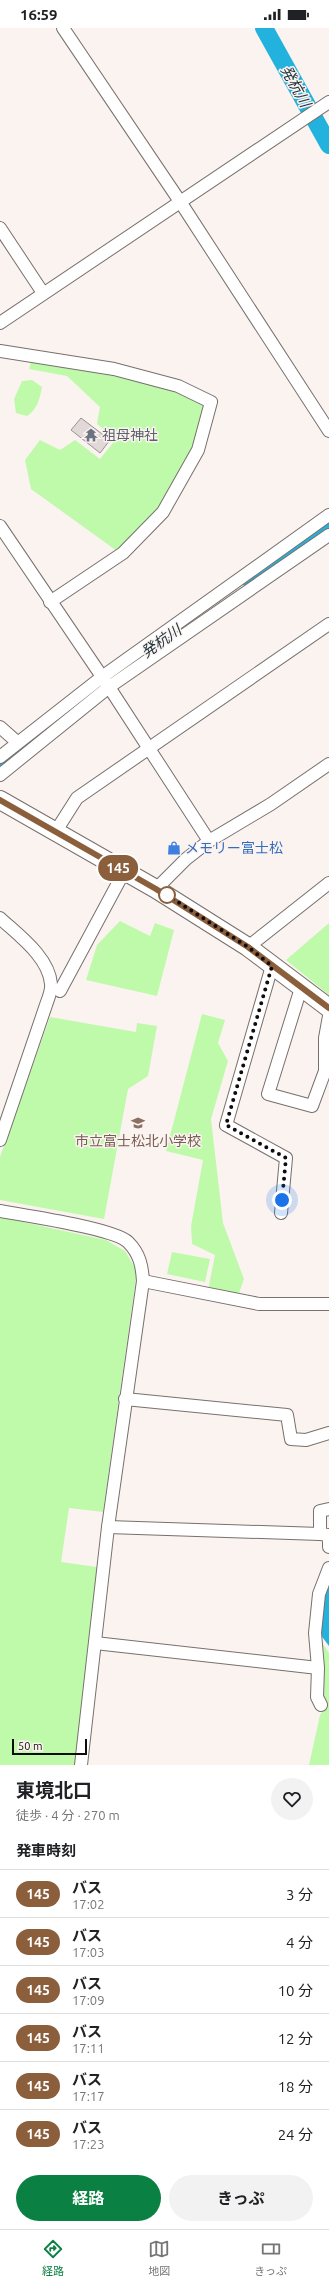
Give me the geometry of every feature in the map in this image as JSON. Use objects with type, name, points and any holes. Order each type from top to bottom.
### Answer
[{"type":"main road","points":[[0,800],[156,889],[248,947],[329,1008]]},
{"type":"street","points":[[63,28],[181,202],[329,431]]},
{"type":"street","points":[[0,323],[329,102]]},
{"type":"street","points":[[0,228],[43,293]]},
{"type":"street","points":[[0,350],[114,369],[178,386],[211,402],[198,450],[163,512],[123,553],[50,602]]},
{"type":"street","points":[[0,757],[17,742],[102,677],[329,515]]},
{"type":"street","points":[[0,526],[149,747],[209,841]]},
{"type":"street","points":[[0,775],[109,687],[329,535]]},
{"type":"street","points":[[56,832],[77,798],[329,624]]},
{"type":"street","points":[[0,727],[17,742]]},
{"type":"street","points":[[156,889],[186,859],[209,841],[271,804],[329,764]]},
{"type":"street","points":[[60,991],[124,872]]},
{"type":"street","points":[[248,947],[329,883]]},
{"type":"street","points":[[0,918],[38,956],[47,968],[51,984],[46,1005],[0,1140]]},
{"type":"street","points":[[272,966],[226,1125],[286,1158],[281,1213]]},
{"type":"street","points":[[301,988],[268,1094],[312,1106],[326,1071],[325,1038],[329,1016]]},
{"type":"street","points":[[0,1211],[108,1232],[128,1241],[142,1260],[143,1281],[124,1399],[81,1765]]},
{"type":"street","points":[[143,1281],[259,1304],[329,1304]]},
{"type":"street","points":[[124,1399],[287,1415],[291,1439],[306,1440],[329,1433]]},
{"type":"street","points":[[320,1534],[320,1511],[329,1509]]},
{"type":"street","points":[[108,1527],[320,1534],[328,1535],[329,1547]]},
{"type":"street","points":[[321,1705],[317,1696],[318,1668],[315,1633],[319,1594],[329,1568]]},
{"type":"street","points":[[95,1643],[318,1668]]},
{"type":"green space","points":[[31,361],[110,375],[175,391],[203,406],[193,446],[158,509],[117,551],[31,489],[25,460],[40,440],[60,450],[75,440],[100,459],[116,439],[97,424],[100,407],[67,376],[29,369]]},
{"type":"green space","points":[[32,380],[42,387],[38,403],[27,416],[16,413],[14,399],[22,381]]},
{"type":"green space","points":[[120,921],[150,936],[155,923],[174,930],[157,996],[86,980],[97,945]]},
{"type":"green space","points":[[329,923],[329,995],[286,960]]},
{"type":"green space","points":[[202,1014],[225,1020],[218,1043],[228,1061],[211,1119],[223,1223],[244,1279],[238,1296],[208,1290],[215,1255],[192,1244],[191,1226],[203,1160],[166,1151]]},
{"type":"green space","points":[[50,1017],[136,1032],[137,1023],[157,1026],[148,1076],[128,1089],[104,1219],[0,1200],[0,1157]]},
{"type":"green space","points":[[0,1217],[106,1240],[125,1251],[137,1271],[103,1512],[69,1508],[61,1562],[97,1567],[76,1765],[0,1765]]},
{"type":"green space","points":[[172,1252],[210,1259],[205,1282],[167,1274]]},
{"type":"green space","points":[[319,1638],[329,1653],[329,1765],[309,1765],[320,1715],[326,1706],[321,1696]]},
{"type":"water","points":[[329,1582],[329,1646],[320,1634],[323,1596]]},
{"type":"building","name":"祖母神社","points":[[81,418],[110,440],[100,453],[71,430]]},
{"type":"waterway","name":"発杭川","points":[[264,28],[329,145]]},
{"type":"waterway","name":"発杭川","points":[[250,579],[329,524]]},
{"type":"waterway","name":"発杭川","points":[[0,767],[96,689]]},
{"type":"bus line","name":"145","points":[[0,800],[156,889],[248,947],[329,1008]]},
{"type":"place","name":"祖母神社","points":[[91,435]]},
{"type":"place","name":"メモリー富士松","points":[[174,848]]},
{"type":"place","name":"市立富士松北小学校","points":[[138,1123]]},
{"type":"route","points":[[167,895],[248,947],[272,966],[226,1125],[286,1158],[282,1200]]}]
